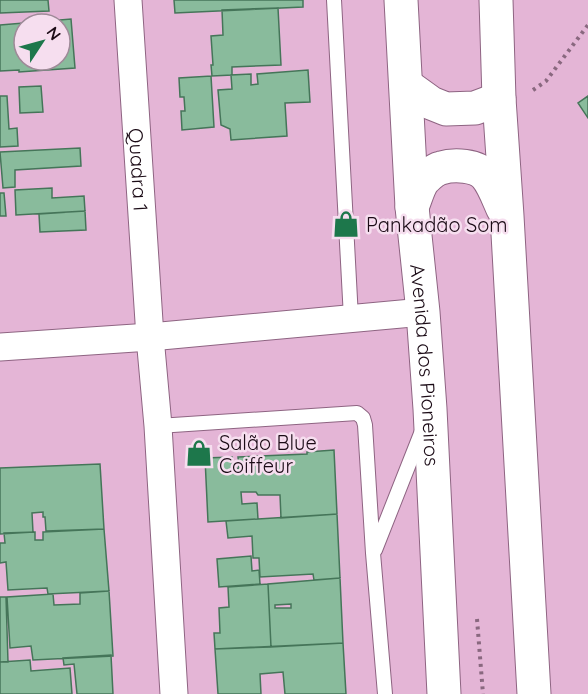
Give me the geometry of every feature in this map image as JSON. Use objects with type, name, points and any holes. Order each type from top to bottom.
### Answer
[{"type":"main road","name":"Avenida dos Pioneiros","points":[[401,0],[412,207],[430,409],[444,694]]},
{"type":"main road","points":[[496,0],[499,99],[534,694]]},
{"type":"main road","points":[[406,85],[431,103],[446,109],[475,108],[499,99]]},
{"type":"main road","points":[[412,207],[423,180],[429,175],[442,168],[465,167],[481,171],[487,177],[507,216]]},
{"type":"street","name":"Quadra 1","points":[[128,0],[174,694]]},
{"type":"street","points":[[0,346],[150,337],[423,312]]},
{"type":"lane","points":[[334,0],[351,318]]},
{"type":"lane","points":[[373,553],[430,409]]},
{"type":"lane","points":[[158,426],[357,413],[363,418],[385,694]]},
{"type":"path","points":[[499,99],[521,98],[546,81],[588,25]]},
{"type":"building","points":[[0,0],[48,0],[49,11],[0,13]]},
{"type":"building","points":[[174,0],[303,0],[303,7],[175,13]]},
{"type":"building","points":[[278,8],[281,65],[232,67],[232,75],[212,76],[211,36],[223,35],[222,10]]},
{"type":"building","points":[[12,24],[12,70],[0,71],[0,25]]},
{"type":"building","points":[[72,31],[75,68],[72,68]]},
{"type":"building","points":[[308,70],[310,102],[285,103],[287,136],[231,140],[230,129],[221,125],[218,90],[232,89],[231,75],[251,74],[251,85],[258,84],[257,74]]},
{"type":"building","points":[[211,76],[214,127],[182,130],[181,111],[185,111],[184,97],[180,97],[179,78]]},
{"type":"building","points":[[41,86],[43,112],[20,113],[19,87]]},
{"type":"building","points":[[0,96],[7,96],[9,129],[17,128],[18,146],[0,147]]},
{"type":"building","points":[[588,96],[588,118],[578,103]]},
{"type":"building","points":[[80,148],[81,166],[15,170],[15,187],[3,188],[0,152]]},
{"type":"building","points":[[52,188],[52,198],[84,196],[85,211],[16,215],[15,190]]},
{"type":"building","points":[[0,193],[4,193],[6,216],[0,216]]},
{"type":"building","points":[[85,211],[86,230],[40,232],[39,214]]},
{"type":"building","points":[[334,450],[337,514],[281,518],[280,495],[241,492],[242,504],[257,503],[258,519],[208,522],[205,458],[232,457],[232,469],[239,468],[238,457],[307,454],[307,452]]},
{"type":"building","points":[[100,464],[104,529],[46,531],[43,512],[32,513],[33,532],[0,534],[0,468]]},
{"type":"building","points":[[337,514],[340,578],[314,580],[313,574],[260,577],[259,558],[253,558],[252,536],[228,538],[226,521]]},
{"type":"building","points":[[104,529],[109,591],[48,594],[47,588],[8,590],[6,562],[0,563],[0,543],[5,543],[4,533],[35,532],[35,540],[43,540],[43,532]]},
{"type":"building","points":[[251,556],[252,571],[259,570],[260,584],[219,587],[217,559]]},
{"type":"building","points":[[340,578],[343,643],[271,647],[268,584]],"holes":[[[291,604],[291,608],[275,608],[275,605]]]},
{"type":"building","points":[[268,584],[271,647],[215,649],[214,633],[220,633],[219,608],[229,607],[228,587]]},
{"type":"building","points":[[109,591],[113,656],[33,660],[31,646],[10,648],[7,597],[53,594],[54,605],[80,604],[80,593]]},
{"type":"building","points":[[0,597],[6,597],[8,662],[0,662]]},
{"type":"building","points":[[343,643],[346,694],[285,694],[283,672],[260,674],[261,694],[218,694],[215,649]]},
{"type":"building","points":[[111,655],[113,694],[77,694],[74,664],[64,665],[63,658]]},
{"type":"building","points":[[30,660],[31,671],[70,668],[72,694],[0,694],[0,662]]},
{"type":"place","name":"Pankadão Som","points":[[346,224]]},
{"type":"place","name":"Salão Blue Coiffeur","points":[[199,453]]}]
